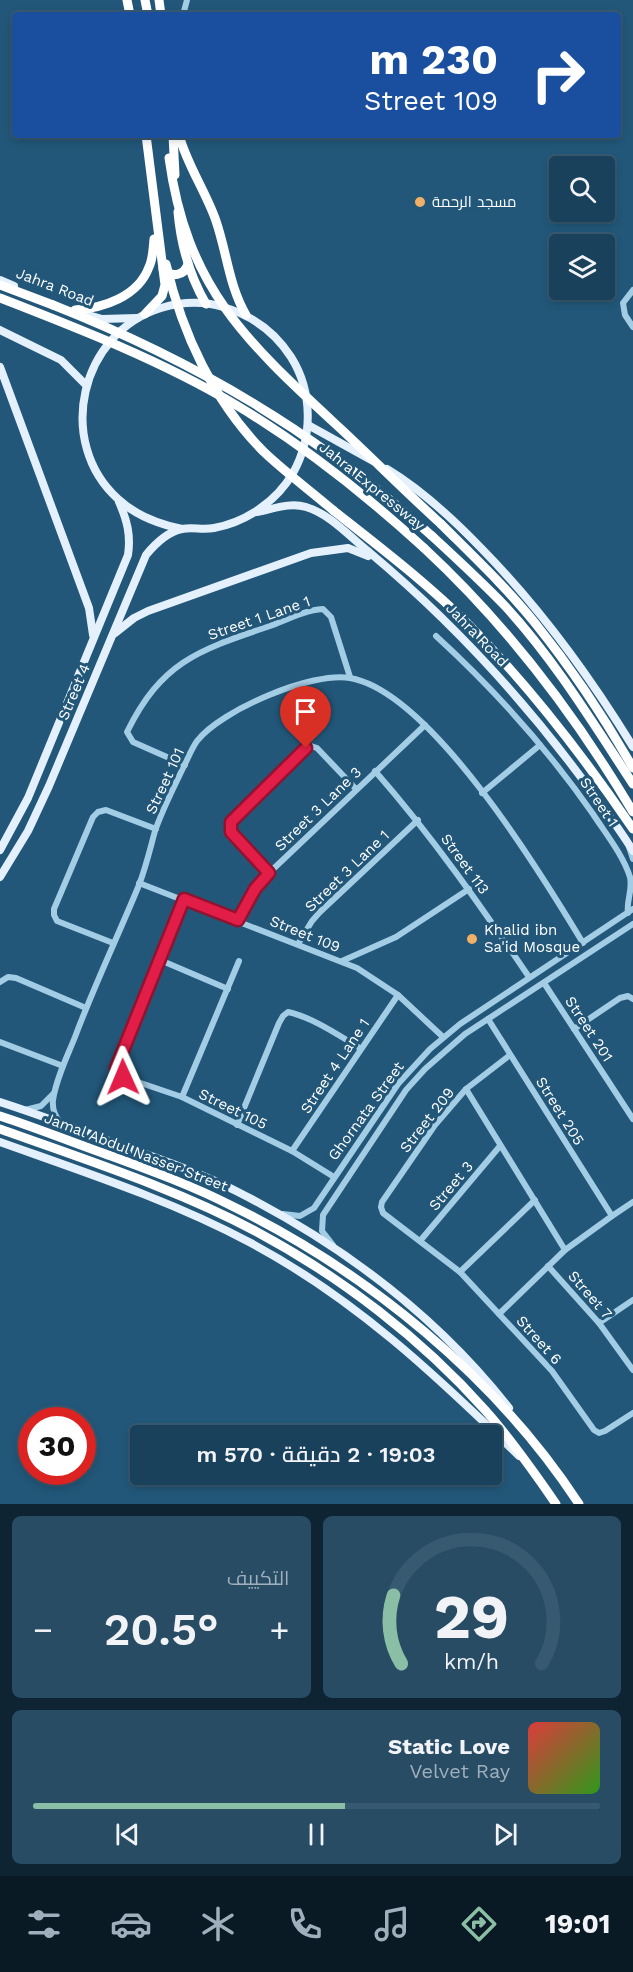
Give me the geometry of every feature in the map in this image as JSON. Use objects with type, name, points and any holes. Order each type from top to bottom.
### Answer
[{"type":"highway","points":[[148,138],[156,225],[164,265],[187,332],[204,368],[223,400],[263,451],[434,591],[502,659],[574,746],[633,829]]},
{"type":"highway","points":[[141,316],[164,292],[165,285],[148,138]]},
{"type":"highway","points":[[167,138],[177,204],[192,249],[212,291],[247,339],[287,381],[441,524],[534,622],[591,698],[633,768]]},
{"type":"highway","points":[[173,138],[179,224],[194,283],[206,304]]},
{"type":"highway","points":[[180,138],[190,166],[217,223],[232,285],[246,315]]},
{"type":"highway","points":[[75,310],[104,306],[138,285],[149,268],[156,225]]},
{"type":"highway","points":[[164,265],[169,274],[179,275],[188,264]]},
{"type":"highway","name":"Jahra Expressway","points":[[0,282],[122,332],[217,380],[334,455],[386,495],[432,536],[505,607],[528,633],[633,783]]},
{"type":"highway","name":"Jahra Expressway","points":[[0,297],[124,348],[236,405],[292,441],[344,480],[424,548],[484,611],[558,698],[604,763],[633,812]]},
{"type":"highway","name":"Jamal Abdul Nasser Street","points":[[3,1117],[200,1190],[264,1222],[315,1252],[385,1300],[436,1343],[491,1396],[545,1456],[579,1504]]},
{"type":"highway","name":"Jamal Abdul Nasser Street","points":[[1,1130],[197,1203],[256,1232],[309,1263],[374,1308],[428,1353],[484,1409],[556,1504]]},
{"type":"main road","name":"Jahra Road","points":[[0,282],[102,319],[141,316]]},
{"type":"main road","points":[[178,304],[206,304],[232,309],[246,315],[272,333],[294,362],[304,386],[308,425],[303,451],[291,476],[275,497],[254,513],[234,523],[212,528],[182,529],[148,519],[118,499],[98,475],[86,446],[82,416],[86,385],[91,372],[105,347],[115,336],[141,316],[178,304]]},
{"type":"main road","points":[[0,330],[61,360],[86,385]]},
{"type":"main road","points":[[0,367],[89,608],[93,639]]},
{"type":"main road","points":[[308,425],[400,477],[467,533],[520,590],[561,639],[633,747]]},
{"type":"main road","name":"Street 4","points":[[0,850],[28,798],[128,555],[130,541],[128,525],[118,499]]},
{"type":"main road","name":"Jahra Road","points":[[254,513],[291,505],[306,507],[329,520],[436,611],[490,666],[578,773],[633,850]]},
{"type":"main road","name":"Street 4","points":[[0,877],[28,831],[49,786],[147,555],[162,539],[182,529]]},
{"type":"main road","points":[[112,636],[134,618],[148,611],[311,553],[348,548],[383,564]]},
{"type":"main road","points":[[108,600],[114,597],[120,599],[124,607]]},
{"type":"main road","points":[[0,1102],[60,1122],[205,1177],[271,1210],[342,1254],[398,1294],[445,1336],[486,1379],[545,1456]]},
{"type":"main road","points":[[0,1142],[192,1214],[250,1242],[290,1266],[348,1305],[421,1363],[532,1470]]},
{"type":"street","points":[[633,290],[623,303],[625,315],[633,327]]},
{"type":"street","name":"Street 1 Lane 1","points":[[185,765],[133,742],[128,732],[137,712],[153,689],[174,669],[210,646],[317,609],[323,609],[331,617],[350,677]]},
{"type":"street","name":"Street 1","points":[[436,636],[519,718],[567,778],[625,865],[632,885],[627,907],[631,913]]},
{"type":"street","name":"Street 101","points":[[60,1122],[53,1106],[63,1066],[140,883],[168,798],[197,741],[219,720],[246,704],[321,678],[350,677],[368,683],[395,697],[425,725],[482,793],[541,874],[583,943]]},
{"type":"street","name":"Street 3 Lane 3","points":[[238,920],[255,889],[269,873],[425,725]]},
{"type":"street","points":[[482,793],[540,745]]},
{"type":"street","points":[[269,873],[231,832],[230,824],[303,749],[317,748],[356,789]]},
{"type":"street","name":"Street 113","points":[[375,771],[418,820],[470,890],[529,977]]},
{"type":"street","points":[[113,943],[57,921],[54,909],[93,817],[98,812],[106,810],[156,829]]},
{"type":"street","name":"Street 3 Lane 1","points":[[298,944],[320,912],[418,820]]},
{"type":"street","points":[[627,841],[633,859]]},
{"type":"street","name":"Street 109","points":[[140,883],[357,968],[398,995],[443,1037]]},
{"type":"street","points":[[342,962],[396,937],[470,890]]},
{"type":"street","points":[[184,899],[160,960],[228,989]]},
{"type":"street","name":"Ghornata Street","points":[[314,1208],[407,1073],[443,1037],[529,977],[631,913]]},
{"type":"street","name":"Ghornata Street","points":[[324,1212],[414,1080],[425,1069],[459,1039],[633,924]]},
{"type":"street","name":"Street 105","points":[[160,960],[116,1068],[118,1073],[123,1077],[182,1097],[292,1151],[334,1177]]},
{"type":"street","points":[[182,1097],[239,961]]},
{"type":"street","points":[[0,982],[8,977],[16,978],[86,1008]]},
{"type":"street","name":"Street 201","points":[[544,983],[633,1119]]},
{"type":"street","name":"Street 4 Lane 1","points":[[292,1151],[398,995]]},
{"type":"street","points":[[574,1029],[621,998],[628,996],[633,999]]},
{"type":"street","points":[[237,1125],[279,1023],[285,1014],[291,1013],[326,1028],[360,1048]]},
{"type":"street","name":"Street 205","points":[[488,1019],[612,1216]]},
{"type":"street","points":[[0,1042],[63,1066]]},
{"type":"street","name":"Street 209","points":[[420,1241],[383,1213],[382,1202],[435,1125],[466,1089],[510,1055]]},
{"type":"street","points":[[418,1061],[418,1067],[425,1069]]},
{"type":"street","points":[[407,1073],[412,1075],[414,1080]]},
{"type":"street","points":[[466,1089],[565,1250]]},
{"type":"street","points":[[24,1110],[45,1103],[56,1090]]},
{"type":"street","name":"Street 3","points":[[420,1241],[501,1146]]},
{"type":"street","points":[[460,1272],[535,1200]]},
{"type":"street","name":"Street 6","points":[[633,1202],[565,1250],[500,1314],[552,1371],[594,1430],[605,1431],[633,1413]]},
{"type":"street","points":[[271,1210],[296,1217],[314,1208],[316,1212],[324,1212],[321,1221],[322,1231],[342,1254]]},
{"type":"street","points":[[420,1241],[460,1272],[500,1314]]},
{"type":"street","name":"Street 7","points":[[548,1266],[599,1323],[633,1370]]},
{"type":"street","points":[[599,1323],[633,1300]]},
{"type":"place","name":"مسجد الرحمة","points":[[420,202]]},
{"type":"place","name":"Khalid ibn Sa'id Mosque","points":[[472,939]]},
{"type":"route","points":[[123,1077],[116,1068],[184,899],[238,920],[255,889],[269,873],[231,832],[231,822],[306,748]]}]
